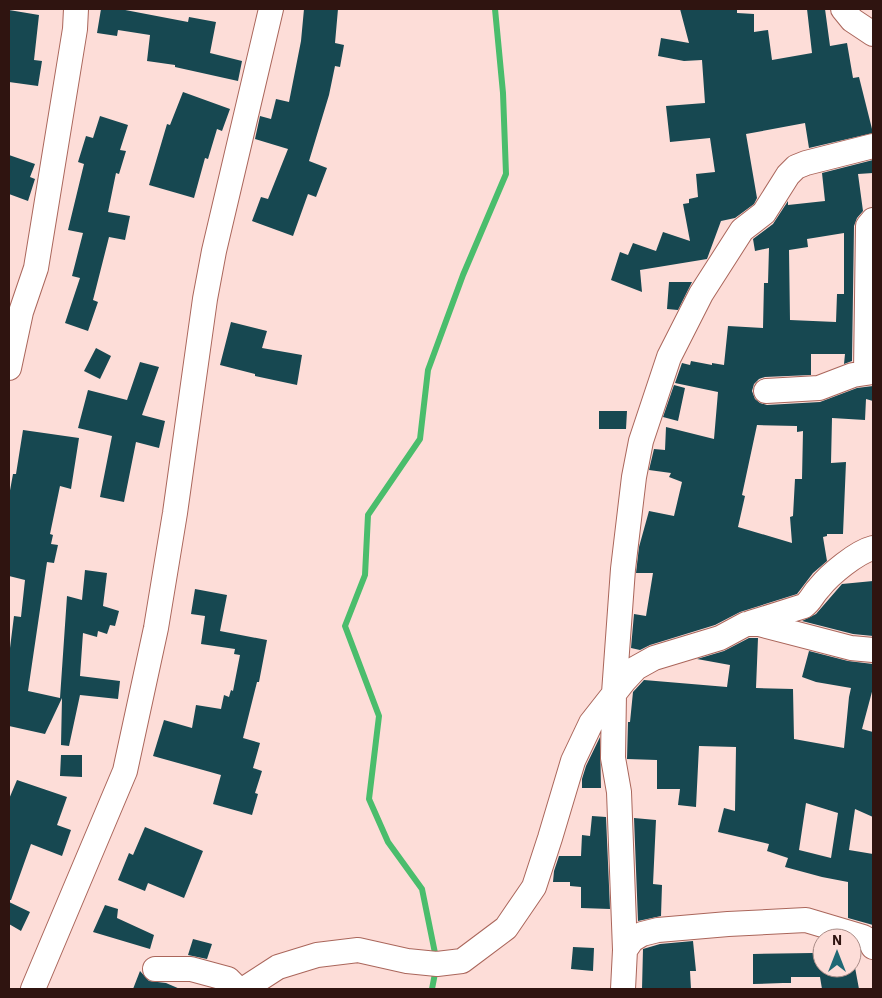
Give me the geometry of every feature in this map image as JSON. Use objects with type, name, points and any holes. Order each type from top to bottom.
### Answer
[{"type":"street","points":[[9,368],[21,312],[36,268],[75,29],[76,9]]},
{"type":"street","points":[[33,989],[125,771],[156,628],[175,513],[205,299],[214,251],[271,9]]},
{"type":"street","points":[[843,9],[852,20],[873,34]]},
{"type":"street","points":[[623,989],[625,950],[619,792],[613,758],[614,693],[623,569],[634,477],[641,441],[669,357],[700,294],[736,239],[749,224],[764,213],[788,175],[796,168],[806,163],[873,146]]},
{"type":"street","points":[[766,391],[819,388],[870,372],[868,226],[873,220]]},
{"type":"street","points":[[244,989],[278,968],[317,955],[358,950],[414,962],[437,964],[462,961],[506,928],[534,887],[572,762],[591,723],[636,668],[654,658],[720,638],[746,624],[804,606],[810,602],[820,586],[857,554],[873,548]]},
{"type":"street","points":[[746,624],[759,624],[851,648],[873,650]]},
{"type":"street","points":[[625,950],[632,940],[642,934],[658,930],[806,920],[863,937],[870,941],[873,947]]},
{"type":"street","points":[[155,969],[191,969],[228,979],[238,989]]},
{"type":"building","points":[[101,9],[120,9],[188,22],[189,17],[216,22],[210,53],[242,61],[238,81],[175,67],[175,65],[147,61],[150,35],[118,30],[117,36],[97,33]]},
{"type":"building","points":[[304,9],[338,9],[335,43],[344,45],[340,67],[335,66],[329,95],[309,161],[327,168],[316,197],[308,194],[293,236],[252,221],[261,197],[268,199],[288,149],[255,139],[260,116],[271,119],[276,99],[289,102],[301,41]]},
{"type":"building","points":[[680,9],[737,10],[737,13],[754,14],[754,32],[768,30],[772,60],[812,53],[807,9],[825,9],[830,46],[847,43],[853,78],[859,77],[873,133],[809,148],[805,123],[746,134],[757,198],[754,204],[735,218],[721,221],[707,259],[640,270],[642,292],[611,280],[620,252],[628,255],[633,243],[656,251],[663,232],[690,241],[683,204],[689,203],[689,199],[698,197],[696,174],[715,172],[710,138],[670,142],[666,106],[705,103],[702,60],[684,61],[658,56],[661,38],[689,43]]},
{"type":"building","points":[[9,10],[39,15],[34,60],[42,61],[38,86],[9,82]]},
{"type":"building","points":[[183,92],[230,109],[222,131],[217,129],[208,159],[205,158],[194,198],[149,185],[167,124],[170,125]]},
{"type":"building","points":[[100,116],[128,125],[120,150],[126,151],[119,174],[116,173],[108,212],[130,216],[125,240],[109,237],[93,300],[98,302],[88,331],[65,323],[80,278],[72,276],[83,233],[68,230],[84,164],[78,162],[86,136],[93,138]]},
{"type":"building","points":[[9,155],[35,164],[30,177],[35,179],[28,201],[9,194]]},
{"type":"building","points":[[873,160],[873,173],[858,174],[863,211],[857,218],[854,226],[852,361],[844,364],[845,354],[811,354],[811,375],[765,377],[759,379],[754,384],[752,391],[755,399],[767,405],[820,402],[857,388],[873,386],[873,401],[866,399],[865,420],[832,418],[831,463],[846,462],[843,534],[827,534],[827,536],[823,537],[827,561],[813,573],[797,594],[740,612],[715,625],[650,645],[640,650],[631,648],[634,614],[646,616],[653,573],[636,573],[639,547],[649,511],[674,516],[682,482],[669,477],[671,473],[649,470],[654,449],[665,450],[666,427],[714,439],[718,392],[675,383],[682,363],[690,365],[691,361],[724,365],[728,326],[763,328],[764,283],[768,283],[769,248],[755,251],[753,239],[773,224],[788,201],[788,205],[825,201],[822,173]],"holes":[[[844,233],[844,294],[837,294],[836,322],[790,320],[789,250],[808,247],[807,239]],[[757,425],[797,426],[797,432],[803,431],[802,479],[795,479],[793,516],[790,517],[792,543],[738,527],[745,496],[742,495]]]},
{"type":"building","points":[[669,282],[692,282],[678,310],[667,309]]},
{"type":"building","points":[[231,322],[267,331],[262,348],[302,355],[297,385],[255,376],[255,374],[220,365]]},
{"type":"building","points":[[96,348],[111,356],[100,379],[84,371]]},
{"type":"building","points":[[140,362],[159,367],[142,415],[165,421],[159,448],[136,442],[124,502],[100,497],[112,436],[78,428],[88,390],[127,400]]},
{"type":"building","points":[[674,385],[685,388],[678,421],[663,417]]},
{"type":"building","points":[[599,411],[627,411],[626,429],[599,429]]},
{"type":"building","points":[[23,430],[79,438],[71,489],[60,486],[50,534],[53,535],[51,544],[58,545],[54,563],[47,562],[28,691],[60,698],[67,596],[82,600],[85,570],[107,573],[103,606],[119,611],[115,626],[110,625],[107,634],[98,631],[97,637],[83,633],[80,676],[120,681],[118,699],[80,695],[69,746],[61,745],[62,698],[45,734],[9,726],[9,648],[14,616],[21,617],[25,580],[9,576],[9,496],[13,474],[16,474]]},
{"type":"building","points":[[873,581],[873,636],[853,634],[802,621],[816,614],[842,584]]},
{"type":"building","points":[[195,589],[227,595],[220,631],[267,640],[259,682],[257,682],[243,738],[260,743],[253,768],[262,771],[255,793],[258,794],[252,815],[213,804],[221,775],[153,756],[164,720],[192,728],[196,705],[221,709],[224,695],[229,697],[231,690],[233,691],[240,655],[234,654],[235,649],[201,644],[205,616],[191,614]]},
{"type":"building","points":[[749,638],[758,638],[756,688],[793,689],[794,739],[844,748],[851,688],[816,682],[802,677],[809,651],[848,661],[873,664],[873,688],[862,729],[873,732],[873,817],[855,809],[849,850],[873,854],[873,925],[848,918],[848,882],[785,867],[788,858],[767,851],[769,844],[718,832],[724,808],[735,811],[736,747],[699,746],[696,807],[678,805],[680,789],[657,789],[657,760],[627,759],[628,722],[630,722],[633,692],[644,680],[727,687],[730,665],[697,659],[724,651]],"holes":[[[806,803],[838,813],[831,858],[799,850]]]},
{"type":"building","points":[[600,737],[601,788],[582,788],[582,779],[586,766]]},
{"type":"building","points":[[61,755],[82,755],[82,777],[60,776]]},
{"type":"building","points":[[17,780],[67,797],[57,825],[71,830],[62,856],[31,844],[11,900],[9,900],[9,799]]},
{"type":"building","points":[[592,816],[606,817],[610,909],[581,908],[581,887],[570,886],[570,882],[553,882],[559,856],[581,856],[582,835],[590,836]]},
{"type":"building","points":[[634,818],[656,820],[653,884],[662,885],[661,916],[638,921]]},
{"type":"building","points":[[145,827],[203,851],[184,898],[148,883],[145,891],[118,880],[129,853],[133,855]]},
{"type":"building","points":[[9,902],[30,912],[21,931],[9,924]]},
{"type":"building","points":[[105,905],[118,909],[117,918],[154,935],[150,949],[93,932]]},
{"type":"building","points":[[193,939],[212,944],[207,959],[188,955]]},
{"type":"building","points":[[693,941],[696,971],[690,971],[691,989],[642,989],[643,949],[660,944]]},
{"type":"building","points":[[573,947],[594,948],[593,971],[571,969]]},
{"type":"building","points":[[812,953],[812,977],[791,977],[791,983],[753,984],[753,954]]},
{"type":"building","points":[[140,971],[149,981],[166,983],[180,989],[133,989]]},
{"type":"building","points":[[820,978],[857,978],[859,989],[822,989]]},
{"type":"waterway","points":[[436,958],[422,889],[388,842],[369,799],[379,716],[345,626],[365,575],[368,515],[420,439],[428,370],[463,275],[506,174],[503,93],[495,9]]},
{"type":"waterway","points":[[432,989],[436,968]]}]
